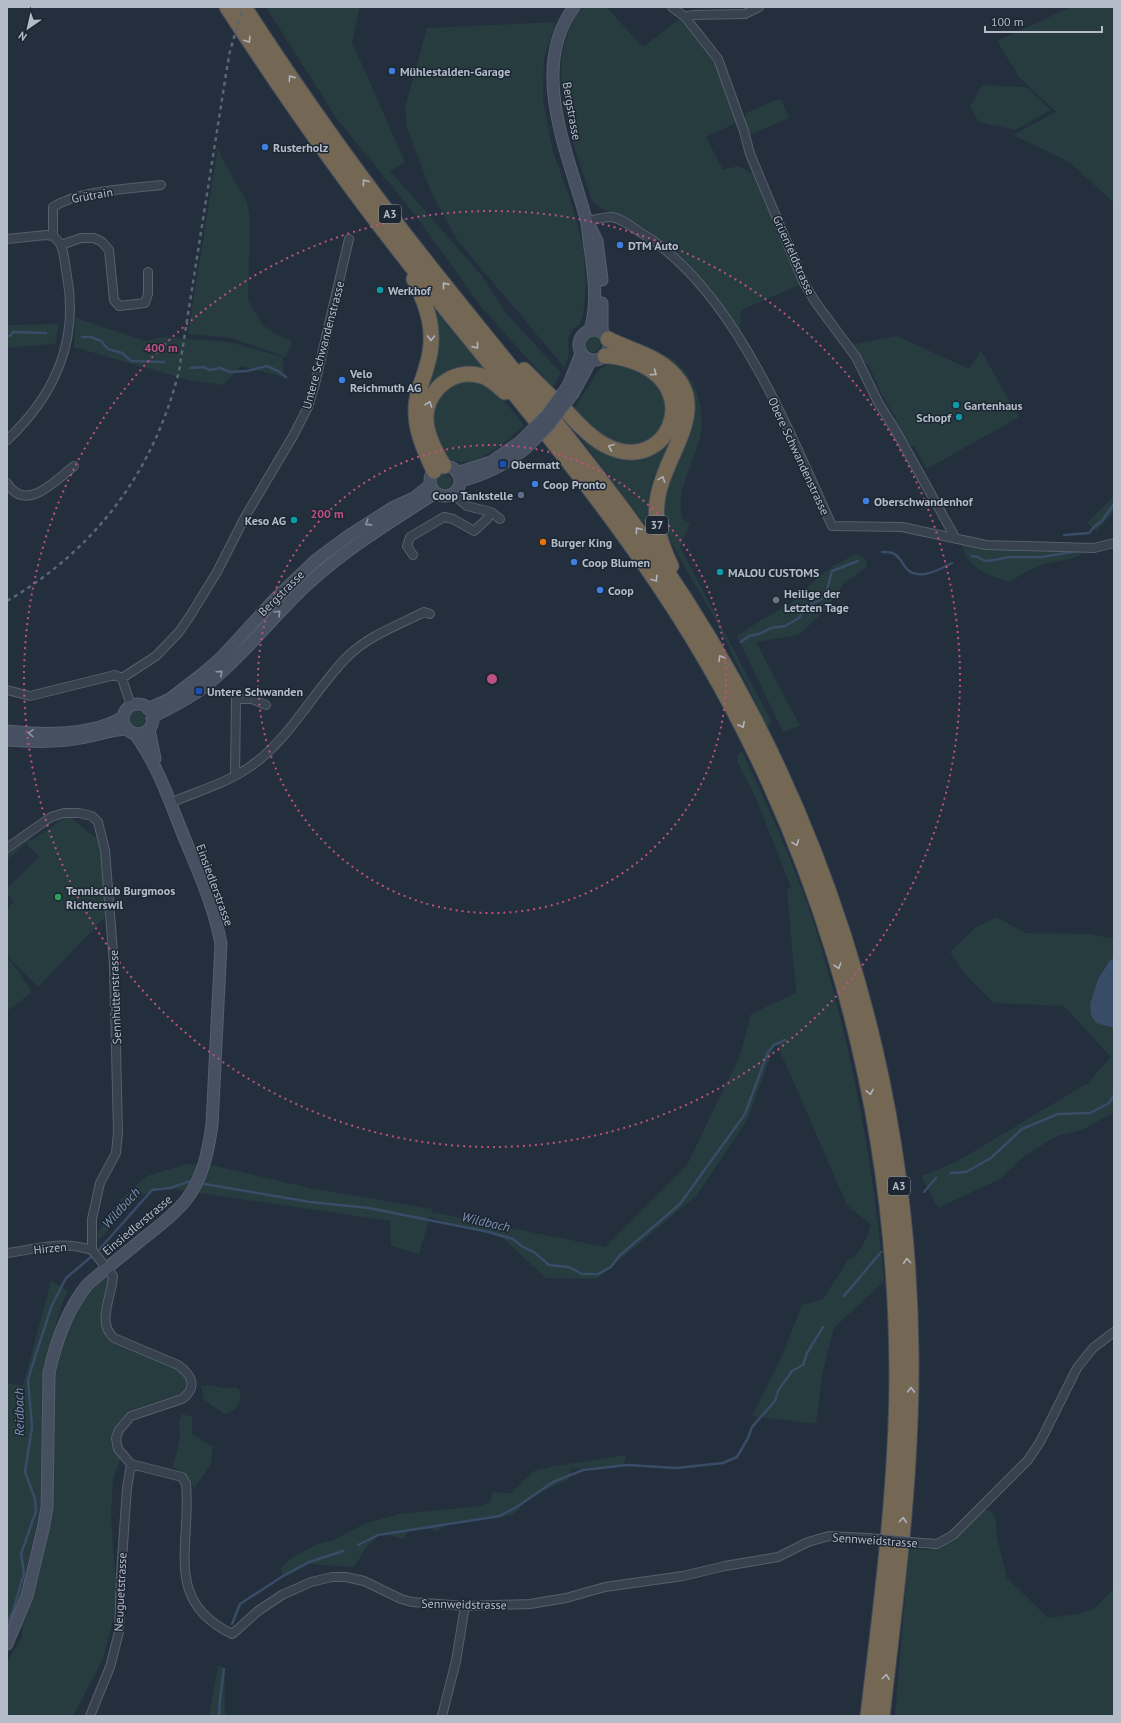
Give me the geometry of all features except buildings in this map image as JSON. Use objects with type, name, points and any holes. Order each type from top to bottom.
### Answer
[{"type":"highway","name":"A3","points":[[227,7],[304,122],[399,250],[599,502],[643,562],[682,621],[723,691],[760,761],[793,838],[822,914],[847,995],[862,1055],[879,1142],[889,1217],[896,1318],[897,1388],[893,1472],[868,1716]]},
{"type":"highway","name":"A3","points":[[244,7],[288,73],[367,184],[568,439],[631,521],[670,576],[706,632],[736,683],[799,814],[820,866],[836,909],[860,989],[875,1048],[898,1175],[906,1250],[910,1316],[911,1395],[905,1503],[882,1716]]},
{"type":"highway","points":[[399,250],[424,299],[431,325],[430,352],[418,395],[416,413],[419,433],[443,478]]},
{"type":"highway","points":[[469,315],[571,417],[598,440],[611,448],[627,452],[650,447],[662,438],[671,421],[673,404],[668,389],[659,377],[643,366],[618,356],[598,358]]},
{"type":"highway","name":"37","points":[[605,336],[665,366],[678,380],[686,396],[688,412],[685,425],[661,483],[657,502],[657,522],[660,538],[666,555],[706,632]]},
{"type":"highway","points":[[443,478],[429,436],[426,421],[429,402],[434,393],[444,382],[451,378],[463,375],[482,377],[497,385],[530,414]]},
{"type":"main road","name":"Bergstrasse","points":[[571,389],[582,354],[579,342],[583,334],[590,330],[594,319],[595,290],[587,221],[556,112],[553,85],[557,45],[562,30],[574,7]]},
{"type":"main road","name":"Bergstrasse","points":[[7,740],[34,742],[57,741],[81,738],[112,730],[143,733],[150,719],[170,699],[221,658],[275,599],[316,560],[353,533],[392,508],[414,498],[443,478],[484,474],[503,464],[523,445],[548,426],[571,389],[598,358],[608,350],[605,336],[600,255],[597,241],[587,221]]},
{"type":"main road","points":[[590,330],[594,330],[605,336]]},
{"type":"main road","points":[[582,354],[598,358]]},
{"type":"main road","points":[[443,478],[457,491],[444,497],[443,478]]},
{"type":"main road","points":[[7,731],[49,733],[75,731],[110,724],[123,717],[126,710],[131,706],[141,705],[150,719]]},
{"type":"main road","points":[[123,717],[131,731]]},
{"type":"main road","name":"Einsiedlerstrasse","points":[[150,719],[157,771]]},
{"type":"main road","name":"Einsiedlerstrasse","points":[[7,1644],[27,1596],[47,1508],[49,1373],[52,1357],[68,1313],[79,1295],[103,1263],[173,1213],[186,1200],[205,1163],[212,1125],[221,944],[218,928],[206,892],[157,771],[144,746],[131,731]]},
{"type":"street","name":"Grüenfeldstrasse","points":[[672,7],[685,18],[718,59],[753,161],[804,283],[816,303],[856,357],[878,402],[956,538]]},
{"type":"street","points":[[685,18],[692,15],[745,14],[759,7]]},
{"type":"street","name":"Grütrain","points":[[54,236],[53,207],[63,200],[84,195],[162,185]]},
{"type":"street","name":"Obere Schwandenstrasse","points":[[587,221],[611,217],[620,219],[650,238],[674,256],[710,296],[731,326],[764,382],[832,526],[902,527],[956,538],[966,542],[986,545],[1033,548],[1094,548],[1114,543]]},
{"type":"street","points":[[7,239],[46,235],[54,236],[61,245],[69,286],[70,314],[68,334],[62,358],[54,379],[37,409],[7,440]]},
{"type":"street","points":[[61,245],[81,238],[94,238],[102,242],[109,250],[114,300],[120,306],[145,303],[148,294],[148,272]]},
{"type":"street","name":"Untere Schwandenstrasse","points":[[122,678],[156,656],[179,632],[187,621],[218,572],[245,517],[293,436],[308,407],[315,384],[349,240]]},
{"type":"street","points":[[7,483],[15,494],[26,496],[37,494],[74,466]]},
{"type":"street","points":[[453,494],[467,506],[491,512],[500,519]]},
{"type":"street","points":[[413,555],[407,546],[410,537],[444,517],[453,519],[474,531],[491,512]]},
{"type":"street","points":[[170,803],[235,776],[255,764],[273,747],[347,657],[371,639],[424,612],[430,614]]},
{"type":"street","points":[[7,690],[30,696],[115,675],[122,678],[131,706]]},
{"type":"street","points":[[235,776],[236,699],[252,699],[266,705]]},
{"type":"street","name":"Sennhüttenstrasse","points":[[7,848],[51,817],[64,813],[79,813],[92,816],[98,822],[101,831],[105,850],[114,965],[118,1132],[116,1153],[100,1184],[94,1203],[92,1219],[92,1250]]},
{"type":"street","name":"Hirzen","points":[[7,1253],[60,1244],[92,1250]]},
{"type":"street","points":[[92,1250],[113,1276],[113,1285],[105,1325],[108,1333],[114,1338],[178,1364],[187,1371],[191,1377],[192,1387],[189,1394],[182,1399],[131,1416],[124,1422],[116,1438],[118,1449],[131,1464]]},
{"type":"street","name":"Sennweidstrasse","points":[[131,1464],[182,1477],[186,1484],[185,1571],[187,1588],[195,1605],[204,1615],[215,1624],[232,1634],[258,1611],[282,1595],[311,1582],[332,1577],[346,1577],[364,1581],[401,1599],[412,1602],[465,1606],[530,1604],[552,1601],[605,1587],[683,1576],[725,1566],[778,1557],[808,1542],[829,1536],[937,1544],[953,1535],[1028,1460],[1040,1442],[1077,1368],[1093,1348],[1114,1332]]},
{"type":"street","name":"Neuguetstrasse","points":[[90,1716],[110,1667],[119,1632],[121,1574],[127,1488],[131,1464]]},
{"type":"street","points":[[442,1716],[456,1661],[465,1606]]},
{"type":"green space","points":[[266,7],[360,7],[352,42],[405,162],[390,171],[482,276],[506,313],[561,373],[553,387],[482,308],[416,216],[337,119]]},
{"type":"green space","points":[[582,7],[606,7],[643,47],[679,19],[711,55],[738,122],[706,137],[723,170],[739,166],[758,177],[802,284],[741,310],[740,335],[684,262],[669,247],[640,226],[609,212],[592,201],[571,136],[562,90],[561,67],[564,45],[573,21]]},
{"type":"green space","points":[[1071,7],[1113,7],[1114,10],[1114,203],[1068,161],[1013,135],[1056,112],[1019,77],[997,41]]},
{"type":"green space","points":[[556,22],[544,59],[543,99],[553,152],[570,198],[583,246],[586,284],[583,316],[580,324],[573,329],[568,339],[569,353],[565,368],[458,241],[432,194],[407,128],[405,107],[427,28]]},
{"type":"green space","points":[[982,85],[1026,87],[1051,110],[1015,130],[979,122],[970,107]]},
{"type":"green space","points":[[778,99],[782,100],[789,118],[749,135],[743,122],[746,113]]},
{"type":"green space","points":[[218,147],[220,155],[247,202],[250,218],[248,300],[262,324],[276,335],[292,341],[286,357],[231,338],[188,334]]},
{"type":"green space","points":[[433,307],[488,374],[496,391],[524,425],[509,439],[489,453],[478,459],[467,462],[457,461],[448,457],[436,444],[420,420]]},
{"type":"green space","points":[[76,318],[146,341],[161,337],[229,342],[283,357],[283,377],[241,366],[223,385],[189,380],[74,347]]},
{"type":"green space","points":[[59,324],[55,344],[7,348],[7,325]]},
{"type":"green space","points":[[593,336],[599,338],[601,344],[599,350],[593,352],[587,350],[585,344],[587,338]]},
{"type":"green space","points":[[897,336],[969,369],[981,351],[1019,417],[927,469],[914,446],[907,445],[892,421],[896,418],[883,397],[869,366],[858,357],[850,345]]},
{"type":"green space","points":[[632,340],[673,359],[686,373],[696,391],[701,411],[701,431],[697,448],[682,490],[682,518],[690,524],[680,547],[772,723],[767,726],[714,617],[665,532],[661,509],[691,398],[624,341]]},
{"type":"green space","points":[[614,364],[626,366],[636,370],[653,380],[681,412],[672,446],[653,477],[649,493],[648,508],[650,521],[644,523],[567,420],[598,371],[605,366]]},
{"type":"green space","points":[[444,474],[450,476],[452,482],[450,488],[444,490],[438,488],[436,482],[438,476]]},
{"type":"green space","points":[[1114,494],[1114,512],[1096,531],[1087,523]]},
{"type":"green space","points":[[961,544],[976,546],[1089,550],[1074,557],[1038,567],[1009,582],[979,570],[969,560]]},
{"type":"green space","points":[[856,554],[864,558],[867,567],[845,582],[823,613],[798,635],[756,642],[800,726],[783,732],[737,636],[761,620],[790,604],[818,577],[833,566]]},
{"type":"green space","points":[[137,711],[143,714],[146,720],[143,726],[137,729],[131,726],[128,720],[131,714]]},
{"type":"green space","points":[[742,751],[794,870],[810,913],[826,964],[851,1062],[858,1098],[871,1171],[880,1244],[884,1281],[834,1328],[823,1371],[816,1424],[752,1416],[784,1351],[802,1305],[823,1299],[848,1260],[853,1258],[860,1250],[871,1225],[847,1205],[776,1042],[748,1119],[696,1196],[597,1279],[546,1278],[503,1238],[430,1217],[419,1254],[391,1246],[390,1221],[160,1187],[140,1196],[99,1240],[97,1234],[118,1202],[147,1176],[186,1164],[216,1166],[314,1189],[432,1209],[432,1212],[605,1247],[687,1165],[740,1055],[751,1014],[796,993],[787,889],[791,887],[754,794],[737,761],[737,755]]},
{"type":"green space","name":"Tennisclub Burgmoos Richterswil","points":[[68,816],[101,842],[107,915],[38,987],[7,956],[7,910],[13,902],[7,892],[7,888],[39,857],[26,843],[7,861],[7,853],[26,840],[30,839],[30,841]]},
{"type":"green space","points":[[997,917],[1025,933],[1089,934],[1114,939],[1114,958],[1105,966],[1090,1004],[1112,1028],[1114,1028],[1114,1112],[1082,1130],[1057,1136],[1023,1157],[1000,1179],[938,1208],[921,1176],[956,1162],[1088,1083],[1111,1057],[1064,1006],[994,1003],[966,975],[950,952],[975,928]]},
{"type":"green space","points":[[7,958],[20,973],[32,992],[7,1011]]},
{"type":"green space","points":[[108,1271],[109,1282],[101,1325],[105,1336],[178,1366],[189,1383],[181,1394],[130,1410],[118,1423],[114,1438],[121,1457],[113,1480],[111,1514],[117,1605],[103,1659],[73,1716],[7,1716],[7,1662],[21,1639],[23,1626],[7,1647],[7,1383],[23,1386],[51,1281],[68,1291],[63,1301],[43,1368],[40,1512],[25,1574],[37,1565],[48,1515],[52,1371],[71,1313],[87,1288]]},
{"type":"green space","points":[[210,1385],[223,1388],[237,1388],[241,1392],[237,1406],[233,1411],[225,1414],[204,1400],[201,1386]]},
{"type":"green space","points":[[182,1414],[192,1417],[192,1434],[213,1447],[211,1464],[194,1489],[186,1475],[173,1467],[180,1438],[179,1423]]},
{"type":"green space","points":[[626,1455],[624,1465],[572,1469],[569,1479],[529,1498],[513,1515],[448,1524],[437,1531],[423,1527],[410,1529],[403,1539],[381,1533],[366,1548],[354,1567],[310,1564],[283,1578],[281,1567],[295,1556],[315,1545],[334,1540],[364,1524],[399,1514],[481,1506],[490,1502],[493,1492],[511,1493],[534,1471],[554,1466]]},
{"type":"green space","points":[[985,1509],[991,1511],[996,1518],[997,1537],[1007,1578],[1048,1618],[1077,1614],[1094,1609],[1114,1588],[1114,1716],[895,1716],[909,1548],[928,1550],[940,1546]]},
{"type":"green space","points":[[218,1666],[225,1668],[225,1716],[209,1716]]},
{"type":"water","points":[[1114,958],[1114,1028],[1096,1023],[1091,1015],[1090,1004],[1098,979],[1110,960]]},
{"type":"waterway","points":[[7,336],[10,336],[13,332],[46,333]]},
{"type":"waterway","points":[[82,337],[91,337],[101,341],[108,349],[122,353],[131,361],[164,362]]},
{"type":"waterway","points":[[190,368],[203,367],[210,370],[220,368],[230,372],[247,371],[267,366],[286,377]]},
{"type":"waterway","points":[[1064,535],[1089,533],[1102,521],[1114,504]]},
{"type":"waterway","points":[[972,556],[978,557],[985,561],[1010,557],[1042,557],[1078,551]]},
{"type":"waterway","points":[[882,552],[890,552],[896,555],[910,572],[916,574],[925,574],[939,570],[952,563]]},
{"type":"waterway","points":[[741,642],[749,636],[759,634],[771,628],[785,626],[799,618],[802,612],[810,605],[825,597],[832,571],[858,561]]},
{"type":"waterway","name":"Wildbach","points":[[199,1183],[310,1202],[369,1208],[489,1232],[513,1239],[523,1247],[534,1252],[549,1265],[569,1267],[582,1274],[598,1274],[611,1267],[619,1256],[680,1204],[745,1114],[768,1052],[774,1045],[785,1040]]},
{"type":"waterway","points":[[951,1173],[966,1172],[991,1158],[1022,1129],[1058,1114],[1090,1113],[1109,1103],[1114,1095]]},
{"type":"waterway","points":[[924,1192],[936,1178]]},
{"type":"waterway","name":"Reidbach","points":[[7,1623],[13,1611],[24,1573],[21,1554],[36,1511],[35,1499],[25,1472],[32,1427],[28,1380],[52,1305],[66,1278],[98,1251],[152,1190],[170,1188],[191,1181],[195,1182]]},
{"type":"waterway","points":[[844,1296],[881,1252]]},
{"type":"waterway","points":[[358,1545],[378,1535],[500,1516],[518,1506],[553,1482],[583,1470],[627,1465],[676,1468],[723,1463],[737,1457],[748,1438],[752,1427],[775,1401],[778,1391],[792,1371],[803,1365],[807,1353],[823,1327]]},
{"type":"waterway","points":[[232,1624],[240,1604],[283,1576],[309,1562],[343,1551]]},
{"type":"waterway","points":[[219,1716],[224,1669]]},
{"type":"railway","points":[[7,601],[39,580],[68,557],[94,532],[117,504],[137,474],[154,442],[168,407],[179,371],[230,51],[243,7]]},
{"type":"place","name":"Mühlestalden-Garage","points":[[392,71]]},
{"type":"place","name":"Rusterholz","points":[[265,147]]},
{"type":"place","name":"DTM Auto","points":[[620,245]]},
{"type":"place","name":"Werkhof","points":[[380,290]]},
{"type":"place","name":"Velo Reichmuth AG","points":[[342,380]]},
{"type":"place","name":"Gartenhaus","points":[[956,405]]},
{"type":"place","name":"Schopf","points":[[959,417]]},
{"type":"place","name":"Obermatt","points":[[503,464]]},
{"type":"place","name":"Coop Pronto","points":[[535,484]]},
{"type":"place","name":"Coop Tankstelle","points":[[521,495]]},
{"type":"place","name":"Oberschwandenhof","points":[[866,501]]},
{"type":"place","name":"Keso AG","points":[[294,520]]},
{"type":"place","name":"Burger King","points":[[543,542]]},
{"type":"place","name":"Coop Blumen","points":[[574,562]]},
{"type":"place","name":"MALOU CUSTOMS","points":[[720,572]]},
{"type":"place","name":"Coop","points":[[600,590]]},
{"type":"place","name":"Heilige der Letzten Tage","points":[[776,600]]},
{"type":"place","name":"Untere Schwanden","points":[[199,691]]},
{"type":"place","name":"Tennisclub Burgmoos Richterswil","points":[[58,897]]}]
